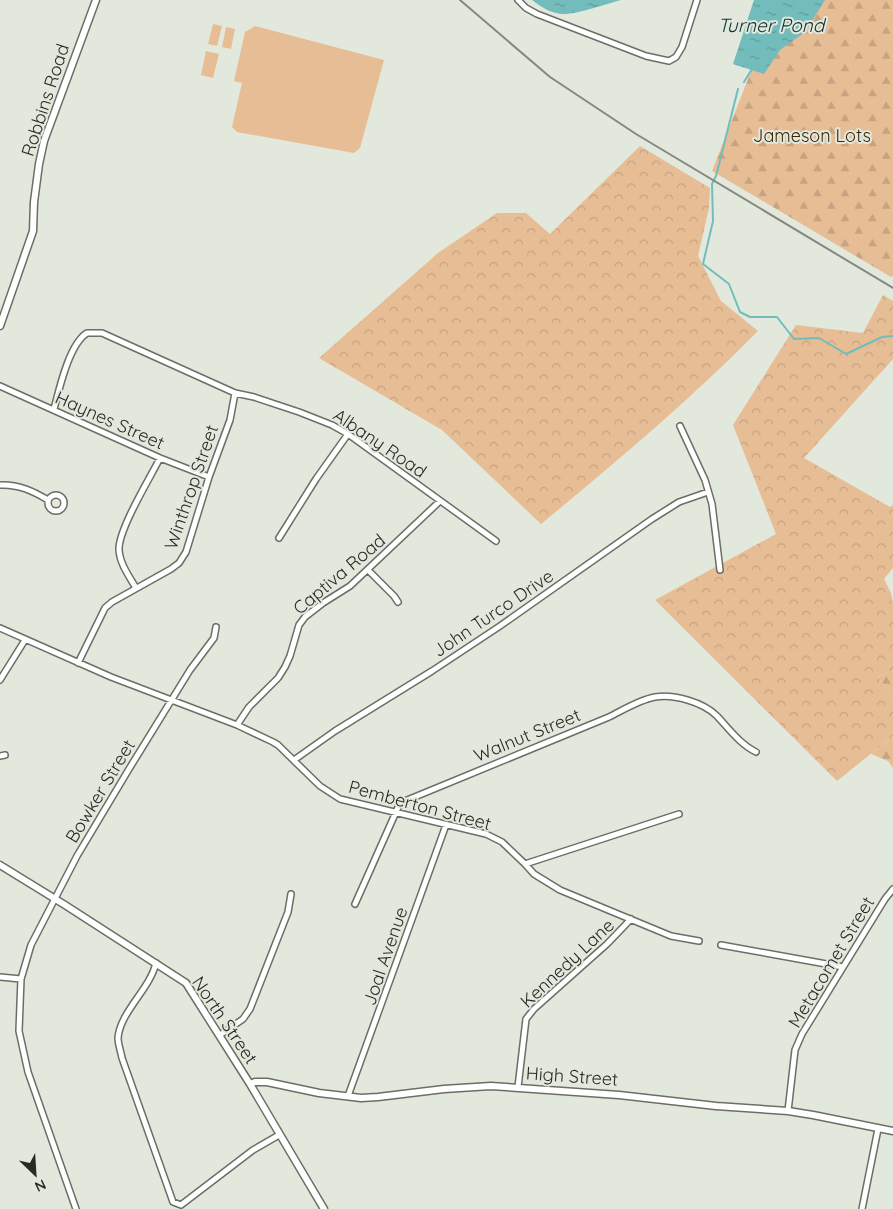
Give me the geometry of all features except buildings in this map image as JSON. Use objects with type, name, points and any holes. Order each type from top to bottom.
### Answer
[{"type":"street","name":"Robbins Road","points":[[0,326],[33,231],[36,192],[44,141],[96,0]]},
{"type":"street","points":[[518,0],[526,8],[537,14],[646,56],[669,61],[676,57],[682,47],[697,0]]},
{"type":"street","name":"Albany Road","points":[[54,410],[72,354],[83,335],[92,332],[102,333],[235,393],[254,397],[332,425],[348,434],[496,541]]},
{"type":"street","name":"Haynes Street","points":[[0,386],[160,458],[209,477]]},
{"type":"street","name":"Winthrop Street","points":[[78,663],[105,608],[112,602],[171,569],[179,563],[186,552],[209,477],[230,420],[235,393]]},
{"type":"street","points":[[680,426],[705,480],[712,504],[720,570]]},
{"type":"street","points":[[279,538],[316,479],[348,434]]},
{"type":"street","points":[[136,588],[122,563],[119,543],[130,516],[160,458]]},
{"type":"street","points":[[0,484],[11,484],[21,487],[48,500]]},
{"type":"street","name":"John Turco Drive","points":[[294,760],[335,731],[500,626],[652,519],[679,502],[708,492]]},
{"type":"street","name":"Captiva Road","points":[[237,725],[248,707],[276,679],[285,667],[299,625],[305,616],[350,586],[440,501]]},
{"type":"street","points":[[368,570],[398,602]]},
{"type":"street","name":"Bowker Street","points":[[76,1209],[28,1072],[19,1031],[21,979],[32,945],[78,856],[171,700],[214,638],[216,627]]},
{"type":"street","name":"Pemberton Street","points":[[0,628],[78,663],[237,725],[278,745],[320,786],[340,799],[477,831],[502,842],[534,874],[560,890],[671,936],[699,941]]},
{"type":"street","points":[[0,680],[25,640]]},
{"type":"street","name":"Walnut Street","points":[[355,904],[364,888],[397,806],[402,801],[634,705],[657,697],[696,702],[708,708],[741,742],[756,752]]},
{"type":"street","points":[[526,864],[679,814]]},
{"type":"street","name":"Joal Avenue","points":[[348,1096],[446,825]]},
{"type":"street","name":"North Street","points":[[0,866],[55,898],[186,984],[250,1084],[324,1209]]},
{"type":"street","name":"Metacomet Street","points":[[788,1111],[795,1050],[802,1034],[893,889]]},
{"type":"street","points":[[220,1036],[243,1019],[250,1009],[288,912],[291,894]]},
{"type":"street","name":"Kennedy Lane","points":[[518,1087],[526,1019],[534,1009],[607,944],[631,919]]},
{"type":"street","points":[[721,945],[843,967]]},
{"type":"street","points":[[156,963],[154,973],[124,1020],[118,1038],[122,1058],[173,1202],[180,1205],[238,1161],[279,1135]]},
{"type":"street","points":[[0,977],[21,979]]},
{"type":"street","name":"High Street","points":[[250,1084],[267,1082],[319,1093],[378,1098],[444,1089],[491,1086],[518,1087],[788,1111],[893,1131]]},
{"type":"street","points":[[862,1209],[878,1129]]},
{"type":"green space","name":"Jameson Lots","points":[[779,0],[893,0],[893,276],[891,277],[712,171]]},
{"type":"green space","points":[[213,24],[222,26],[217,46],[208,44]]},
{"type":"green space","points":[[255,26],[384,60],[360,148],[354,153],[237,132],[232,127],[242,83],[234,81],[245,32]]},
{"type":"green space","points":[[226,27],[235,29],[231,49],[222,47]]},
{"type":"green space","points":[[206,51],[219,54],[213,78],[201,75]]},
{"type":"green space","points":[[640,146],[710,188],[709,208],[698,256],[721,301],[758,331],[679,406],[541,524],[442,430],[319,358],[438,253],[497,213],[526,213],[550,234]]},
{"type":"green space","points":[[883,295],[893,301],[893,359],[804,458],[890,507],[893,505],[893,568],[884,579],[891,593],[893,604],[893,670],[878,677],[893,699],[893,736],[837,781],[655,600],[776,534],[733,425],[796,325],[863,333]]},
{"type":"green space","points":[[893,670],[893,699],[878,677]]},
{"type":"green space","points":[[893,736],[893,768],[888,761],[871,754]]},
{"type":"water","points":[[532,0],[621,0],[584,11],[564,14],[547,10]]},
{"type":"water","name":"Turner Pond","points":[[754,0],[825,0],[805,32],[780,50],[764,74],[733,64]]},
{"type":"waterway","points":[[744,82],[752,69]]},
{"type":"waterway","points":[[738,89],[716,176],[712,184],[713,221],[703,264],[729,284],[740,312],[750,317],[777,317],[794,339],[819,338],[846,354],[882,337],[893,336]]},
{"type":"railway","points":[[460,0],[550,77],[636,134],[893,288]]}]
